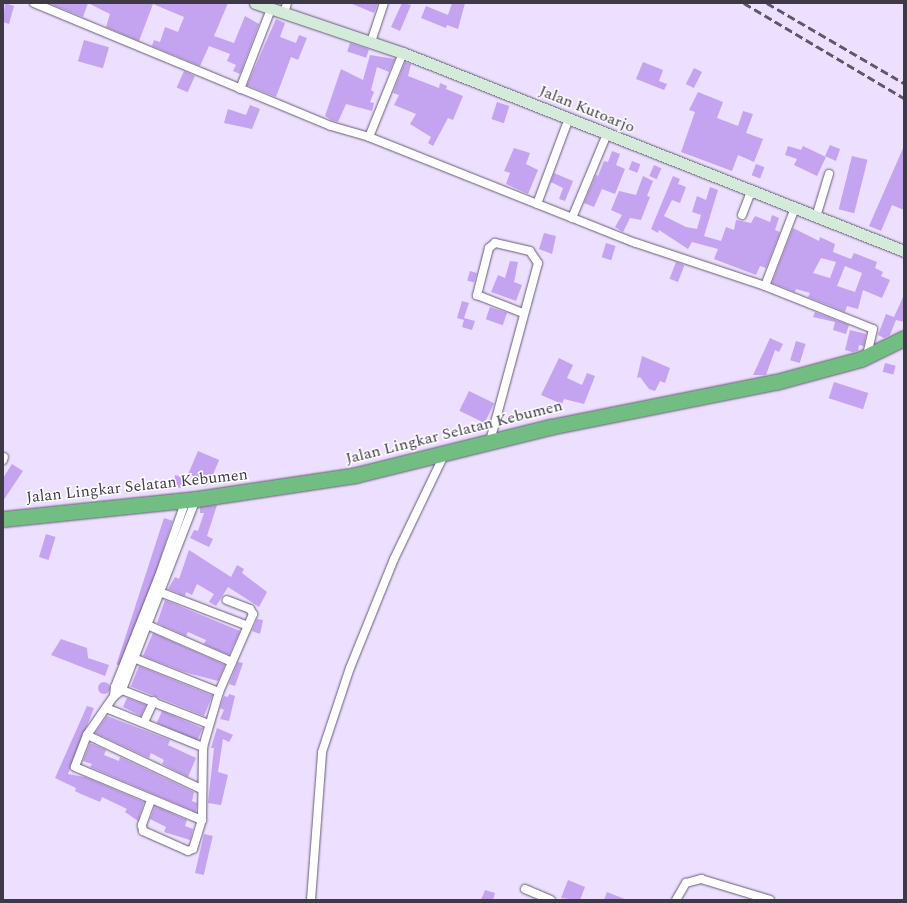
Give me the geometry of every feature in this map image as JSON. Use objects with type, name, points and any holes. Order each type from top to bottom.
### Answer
[{"type":"highway","name":"Jalan Lingkar Selatan Kebumen","points":[[3,520],[191,499],[333,480],[444,455],[490,441],[776,382],[866,356],[904,338]]},
{"type":"main road","name":"Jalan Kutoarjo","points":[[255,3],[271,9],[285,8],[513,96],[904,251]]},
{"type":"street","points":[[34,3],[331,126],[369,137],[572,218],[730,276],[765,286],[873,329],[866,356]]},
{"type":"street","points":[[371,42],[384,3]]},
{"type":"street","points":[[240,89],[271,9]]},
{"type":"street","points":[[369,137],[402,54]]},
{"type":"street","points":[[537,204],[569,118]]},
{"type":"street","points":[[572,218],[607,134]]},
{"type":"street","points":[[816,217],[829,174]]},
{"type":"street","points":[[742,215],[751,191]]},
{"type":"street","points":[[765,286],[795,208]]},
{"type":"street","points":[[490,441],[523,313],[538,263],[530,252],[495,243],[489,248],[477,295],[523,313]]},
{"type":"street","points":[[311,900],[322,752],[350,668],[391,567],[444,455]]},
{"type":"street","points":[[191,499],[132,658],[114,696],[87,735],[75,767],[202,820]]},
{"type":"street","points":[[158,591],[248,626]]},
{"type":"street","points":[[151,800],[142,825],[143,831],[188,851],[194,849],[202,820],[200,789],[203,747],[219,692],[253,612],[227,600]]},
{"type":"street","points":[[145,624],[232,662]]},
{"type":"street","points":[[132,658],[219,692]]},
{"type":"street","points":[[118,688],[209,724]]},
{"type":"street","points":[[144,722],[154,702]]},
{"type":"street","points":[[106,708],[203,747]]},
{"type":"street","points":[[87,735],[200,789]]},
{"type":"street","points":[[676,900],[686,883],[701,879],[770,900]]},
{"type":"street","points":[[525,888],[551,900]]},
{"type":"building","points":[[5,3],[14,6],[9,24],[3,22]]},
{"type":"building","points":[[48,3],[88,3],[83,17]]},
{"type":"building","points":[[88,3],[228,3],[214,36],[234,43],[245,16],[259,24],[240,74],[233,71],[236,65],[227,61],[230,54],[209,46],[200,66],[152,46],[154,40],[160,42],[165,27],[178,32],[184,17],[153,4],[139,41],[106,27],[110,14]]},
{"type":"building","points":[[350,3],[378,3],[374,13]]},
{"type":"building","points":[[402,3],[411,5],[400,31],[391,27]]},
{"type":"building","points":[[452,3],[465,3],[458,29],[447,25],[446,28],[421,18],[426,6],[448,15]]},
{"type":"building","points":[[276,19],[285,23],[280,37],[296,43],[299,35],[307,38],[298,60],[291,57],[276,97],[247,85]]},
{"type":"building","points":[[84,40],[109,47],[103,68],[78,61]]},
{"type":"building","points":[[350,43],[369,49],[366,58],[347,52]]},
{"type":"building","points":[[370,55],[395,59],[389,72],[377,67],[371,90],[374,92],[370,102],[374,103],[372,111],[346,104],[338,122],[325,116],[341,69],[363,80]]},
{"type":"building","points":[[405,62],[411,64],[408,76],[439,88],[440,83],[447,86],[446,89],[463,96],[453,120],[448,118],[433,146],[428,143],[431,137],[410,124],[416,114],[394,105],[399,95],[393,93]]},
{"type":"building","points":[[643,62],[663,70],[659,81],[667,84],[664,90],[636,79]]},
{"type":"building","points":[[694,68],[702,72],[694,88],[686,84]]},
{"type":"building","points":[[184,71],[195,76],[188,92],[177,87]]},
{"type":"building","points":[[698,92],[723,102],[717,118],[738,126],[743,111],[753,114],[746,133],[763,139],[754,162],[738,155],[732,171],[681,152],[695,112],[689,110]]},
{"type":"building","points":[[497,102],[509,106],[504,123],[491,119]]},
{"type":"building","points":[[250,105],[260,109],[252,129],[224,123],[228,109],[246,115]]},
{"type":"building","points":[[830,145],[840,149],[836,161],[825,156]]},
{"type":"building","points":[[788,146],[801,150],[803,146],[826,157],[817,176],[794,165],[797,159],[785,155]]},
{"type":"building","points":[[904,146],[904,210],[892,205],[881,231],[869,226]]},
{"type":"building","points":[[514,148],[530,153],[526,164],[538,170],[528,194],[506,184],[510,173],[504,171]]},
{"type":"building","points":[[612,151],[620,154],[616,165],[625,169],[615,194],[602,189],[594,207],[584,203],[596,175],[598,176],[604,161],[608,162]]},
{"type":"building","points":[[852,156],[868,160],[854,213],[839,209]]},
{"type":"building","points":[[632,161],[640,164],[637,173],[629,169]]},
{"type":"building","points":[[756,164],[764,167],[760,178],[752,175]]},
{"type":"building","points":[[654,165],[661,168],[657,179],[649,176]]},
{"type":"building","points":[[554,173],[573,181],[565,201],[559,199],[563,188],[551,182]]},
{"type":"building","points":[[643,176],[653,181],[647,196],[650,197],[641,220],[630,218],[623,232],[615,227],[622,215],[611,210],[619,191],[636,195]]},
{"type":"building","points":[[673,176],[680,179],[678,184],[686,187],[680,203],[672,200],[664,216],[686,227],[697,229],[701,215],[692,212],[697,196],[706,200],[710,187],[718,190],[704,236],[721,241],[726,227],[734,230],[736,220],[751,223],[755,216],[770,222],[772,215],[779,218],[775,230],[780,232],[766,268],[760,266],[756,275],[714,259],[718,249],[692,242],[688,249],[659,230],[658,233],[651,229]]},
{"type":"building","points":[[793,228],[819,241],[820,237],[835,244],[833,252],[851,259],[854,253],[877,262],[875,268],[883,272],[881,276],[890,280],[882,298],[863,290],[858,309],[847,306],[845,312],[808,297],[810,293],[796,289],[795,292],[772,283]],"holes":[[[821,258],[836,262],[830,278],[813,273]],[[845,266],[862,273],[855,292],[837,286]]]},
{"type":"building","points":[[544,233],[556,236],[552,254],[539,249]]},
{"type":"building","points":[[606,243],[616,246],[611,260],[602,257]]},
{"type":"building","points":[[510,261],[518,262],[514,282],[522,285],[516,301],[491,292],[498,275],[505,278]]},
{"type":"building","points":[[676,262],[684,265],[678,282],[670,279]]},
{"type":"building","points":[[470,271],[477,273],[474,283],[467,281]]},
{"type":"building","points":[[904,295],[904,322],[896,320],[890,335],[884,338],[878,335],[886,314],[894,317]]},
{"type":"building","points":[[462,301],[469,303],[464,318],[475,321],[472,330],[462,327],[464,320],[457,318]]},
{"type":"building","points":[[490,307],[507,313],[503,325],[486,319]]},
{"type":"building","points":[[815,312],[849,325],[846,334],[833,330],[835,322],[813,317]]},
{"type":"building","points":[[850,330],[866,334],[864,346],[859,345],[858,351],[852,352],[845,350]]},
{"type":"building","points":[[770,338],[783,344],[779,352],[775,350],[766,375],[753,375]]},
{"type":"building","points":[[796,341],[806,344],[800,363],[790,360]]},
{"type":"building","points":[[642,356],[670,368],[665,383],[660,381],[655,391],[649,389],[640,377],[637,378]]},
{"type":"building","points":[[559,358],[573,365],[567,378],[582,385],[587,373],[595,376],[584,404],[564,399],[562,404],[541,395]]},
{"type":"building","points":[[885,363],[896,366],[893,375],[883,372]]},
{"type":"building","points":[[834,382],[868,393],[863,409],[829,398]]},
{"type":"building","points":[[469,391],[494,403],[485,423],[459,411]]},
{"type":"building","points":[[198,451],[219,460],[209,483],[188,474]]},
{"type":"building","points":[[12,464],[23,471],[3,501],[3,478]]},
{"type":"building","points":[[175,475],[183,477],[181,488],[174,487]]},
{"type":"building","points":[[217,505],[207,536],[213,539],[209,547],[190,538],[194,530],[198,531],[204,513],[200,513],[200,507]]},
{"type":"building","points":[[164,518],[173,521],[125,667],[116,664]]},
{"type":"building","points":[[46,534],[56,537],[49,560],[39,557]]},
{"type":"building","points":[[189,550],[231,577],[237,565],[244,569],[242,573],[267,592],[259,607],[228,587],[216,606],[209,602],[214,594],[197,584],[192,595],[186,592],[185,596],[168,589],[175,577],[179,579]]},
{"type":"building","points":[[165,600],[240,631],[229,655],[204,644],[206,640],[188,632],[186,636],[157,623]]},
{"type":"building","points":[[257,619],[263,620],[260,634],[252,631]]},
{"type":"building","points":[[153,633],[225,665],[218,681],[184,672],[143,656]]},
{"type":"building","points":[[61,639],[87,648],[88,658],[109,665],[105,676],[51,655]]},
{"type":"building","points":[[238,662],[243,663],[235,686],[229,684]]},
{"type":"building","points":[[139,666],[212,696],[204,716],[131,686]]},
{"type":"building","points":[[102,682],[106,682],[110,688],[106,694],[102,694],[98,690],[98,686]]},
{"type":"building","points":[[229,694],[235,696],[229,721],[220,719],[224,710],[220,708],[224,696],[228,697]]},
{"type":"building","points":[[127,698],[146,705],[141,716],[123,707]]},
{"type":"building","points":[[87,706],[94,708],[68,774],[85,777],[144,802],[138,821],[125,812],[127,809],[102,797],[100,802],[81,794],[75,791],[76,788],[55,778]]},
{"type":"building","points":[[162,711],[203,728],[197,740],[157,723]]},
{"type":"building","points":[[107,716],[170,740],[168,745],[196,758],[188,777],[162,764],[164,760],[151,753],[149,758],[95,733]]},
{"type":"building","points":[[217,728],[233,735],[229,742],[223,739],[218,772],[228,775],[221,805],[208,803],[214,748],[211,748]]},
{"type":"building","points":[[90,743],[106,750],[104,755],[119,761],[120,757],[194,792],[192,801],[197,803],[196,812],[90,767],[92,764],[83,761]]},
{"type":"building","points":[[155,806],[187,820],[185,826],[193,829],[190,840],[164,832],[166,827],[150,819]]},
{"type":"building","points":[[204,834],[213,836],[204,875],[195,873]]},
{"type":"building","points":[[568,880],[585,887],[580,900],[561,898]]},
{"type":"building","points":[[485,890],[495,893],[493,900],[481,900]]},
{"type":"building","points":[[607,892],[627,900],[604,900]]},
{"type":"railway","points":[[744,3],[904,98]]},
{"type":"railway","points":[[767,3],[904,83]]}]
